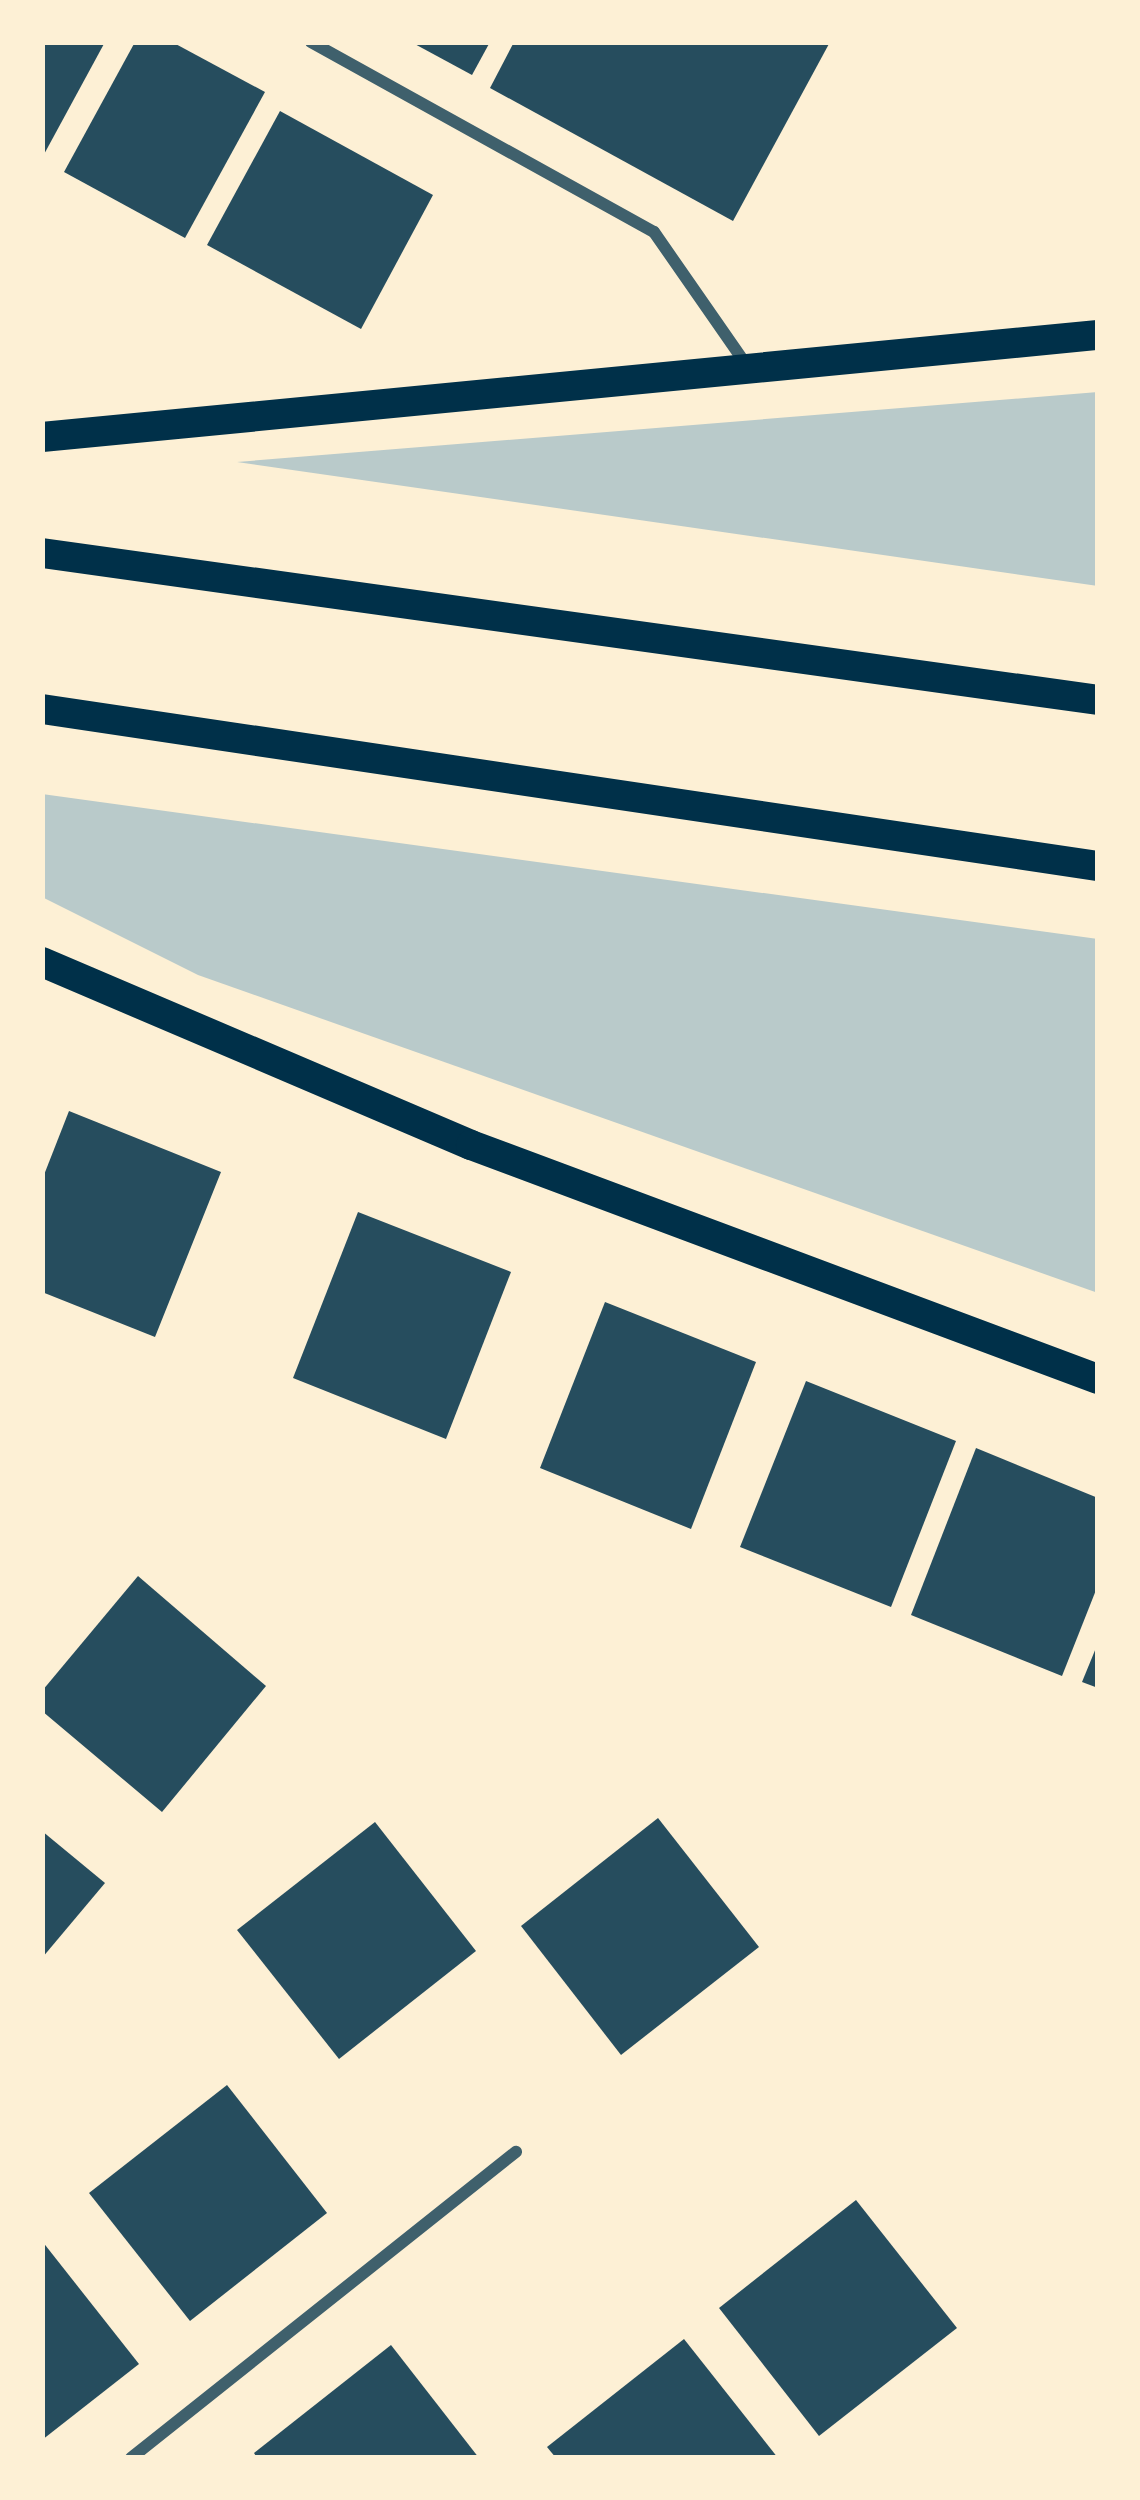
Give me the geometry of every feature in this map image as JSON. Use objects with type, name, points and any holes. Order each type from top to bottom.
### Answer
[{"type":"main road","points":[[42,437],[745,363],[1098,335]]},
{"type":"main road","points":[[42,553],[1098,700]]},
{"type":"main road","points":[[42,710],[1098,866]]},
{"type":"main road","points":[[42,962],[471,1145],[1098,1379]]},
{"type":"street","points":[[311,42],[654,232],[745,363]]},
{"type":"street","points":[[130,2458],[516,2152]]},
{"type":"shaded area","points":[[1098,392],[1098,586],[237,462]]},
{"type":"shaded area","points":[[42,794],[1098,939],[1098,1293],[198,975],[42,897]]},
{"type":"building","points":[[42,42],[105,42],[42,158]]},
{"type":"building","points":[[135,42],[172,42],[265,92],[185,238],[64,172]]},
{"type":"building","points":[[411,42],[490,42],[472,75]]},
{"type":"building","points":[[514,42],[830,42],[733,221],[490,88]]},
{"type":"building","points":[[280,111],[433,195],[361,329],[207,245]]},
{"type":"building","points":[[69,1111],[221,1172],[155,1337],[42,1292],[42,1180]]},
{"type":"building","points":[[358,1212],[511,1272],[446,1439],[293,1378]]},
{"type":"building","points":[[605,1302],[756,1362],[691,1529],[540,1468]]},
{"type":"building","points":[[806,1381],[956,1441],[891,1607],[740,1547]]},
{"type":"building","points":[[976,1448],[1098,1498],[1098,1585],[1062,1676],[911,1615]]},
{"type":"building","points":[[138,1576],[266,1686],[162,1812],[42,1711],[42,1691]]},
{"type":"building","points":[[1098,1643],[1098,1688],[1082,1682]]},
{"type":"building","points":[[658,1818],[759,1947],[621,2055],[521,1926]]},
{"type":"building","points":[[375,1822],[476,1951],[339,2059],[237,1930]]},
{"type":"building","points":[[42,1831],[105,1883],[42,1958]]},
{"type":"building","points":[[227,2085],[327,2213],[190,2321],[89,2193]]},
{"type":"building","points":[[856,2200],[957,2328],[819,2436],[719,2308]]},
{"type":"building","points":[[42,2241],[139,2364],[42,2440]]},
{"type":"building","points":[[684,2339],[778,2458],[556,2458],[547,2447]]},
{"type":"building","points":[[391,2345],[479,2458],[257,2458],[254,2453]]}]
